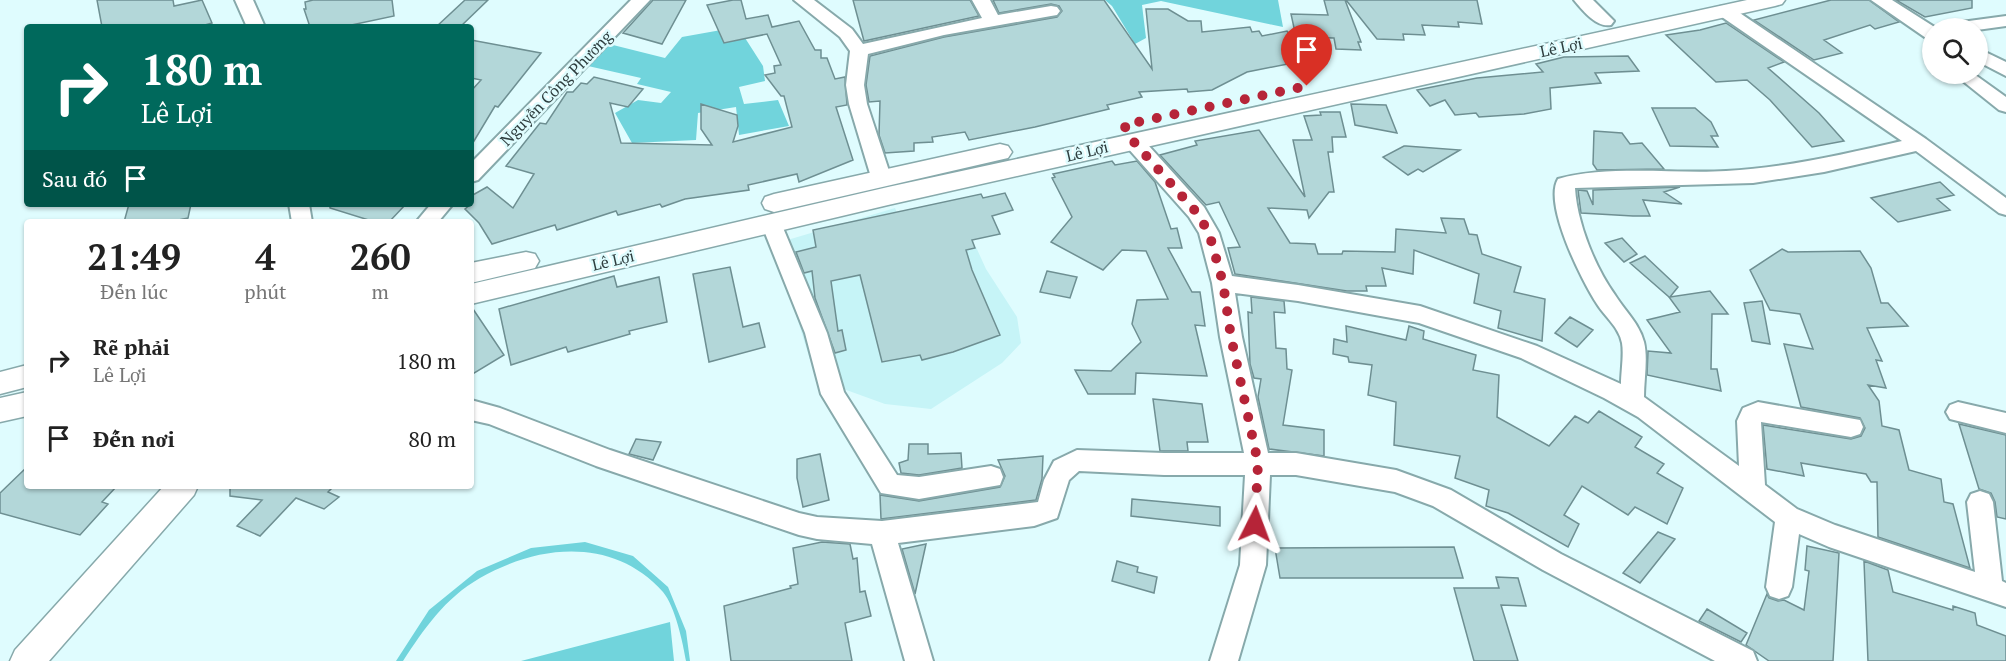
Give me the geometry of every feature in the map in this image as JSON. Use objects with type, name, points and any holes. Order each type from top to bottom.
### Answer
[{"type":"main road","name":"Lê Lợi","points":[[474,272],[885,187],[1715,5],[1775,0]]},
{"type":"main road","name":"Lê Lợi","points":[[474,293],[771,223],[885,187]]},
{"type":"main road","points":[[0,383],[24,377]]},
{"type":"main road","points":[[0,410],[24,405]]},
{"type":"main road","points":[[27,661],[180,489]]},
{"type":"street","points":[[244,0],[255,24]]},
{"type":"street","name":"Nguyễn Công Phương","points":[[474,172],[641,0]]},
{"type":"street","points":[[803,0],[846,33],[859,51],[856,94],[885,187]]},
{"type":"street","points":[[981,0],[993,22]]},
{"type":"street","points":[[1583,0],[1612,28]]},
{"type":"street","points":[[1880,0],[1922,28]]},
{"type":"street","points":[[1715,5],[1919,144],[2006,208]]},
{"type":"street","points":[[859,51],[944,30],[1051,11]]},
{"type":"street","points":[[1988,23],[2006,21]]},
{"type":"street","points":[[1988,60],[2006,70]]},
{"type":"street","points":[[1976,84],[2006,106]]},
{"type":"street","points":[[1128,133],[1197,213],[1209,233],[1223,283],[1231,337],[1258,463],[1253,565],[1224,661]]},
{"type":"street","points":[[1632,403],[1633,343],[1626,326],[1605,299],[1578,245],[1566,205],[1565,184],[1581,180],[1728,178],[1821,165],[1919,144]]},
{"type":"street","points":[[429,219],[440,207]]},
{"type":"street","points":[[771,223],[816,333],[833,394],[890,484],[919,488],[992,477]]},
{"type":"street","points":[[1223,283],[1298,293],[1420,315],[1529,352],[1612,391],[1646,410],[1788,517],[1829,535],[1998,593]]},
{"type":"street","points":[[474,411],[492,415],[605,459],[799,524],[817,528],[882,533],[1034,515],[1048,510],[1059,471],[1065,464],[1077,460],[1164,464],[1296,464],[1396,481],[1442,498],[1552,562],[1743,661]]},
{"type":"street","points":[[1753,490],[1749,421],[1751,416],[1758,412],[1851,427]]},
{"type":"street","points":[[1958,412],[2006,423]]},
{"type":"street","points":[[1980,502],[1998,593]]},
{"type":"street","points":[[1779,587],[1788,517]]},
{"type":"street","points":[[882,533],[920,661]]},
{"type":"shaded area","points":[[1105,0],[1278,0],[1283,27],[1161,1],[1142,5],[1146,38],[1135,44],[1112,6]]},
{"type":"shaded area","points":[[738,27],[763,66],[765,81],[739,87],[744,104],[778,100],[789,126],[739,135],[736,107],[698,113],[696,140],[632,143],[615,113],[638,100],[661,103],[671,92],[637,84],[641,78],[588,66],[609,44],[665,58],[682,37]]},
{"type":"shaded area","points":[[895,208],[918,266],[976,247],[986,269],[1017,317],[1021,343],[1002,363],[931,409],[885,404],[816,379],[774,244]]},
{"type":"shaded area","points":[[585,542],[633,556],[668,587],[686,631],[690,661],[686,661],[675,615],[663,592],[643,574],[622,562],[599,554],[575,552],[551,553],[527,558],[480,578],[446,605],[427,626],[403,661],[396,661],[429,610],[477,571],[531,548]]},
{"type":"shaded area","points":[[670,622],[674,661],[521,661]]},
{"type":"building","points":[[97,0],[173,0],[174,6],[202,0],[212,23],[208,24],[101,24]]},
{"type":"building","points":[[313,0],[392,0],[394,16],[356,24],[309,24],[304,9],[306,9],[305,2]]},
{"type":"building","points":[[465,0],[488,0],[463,24],[439,24]]},
{"type":"building","points":[[653,0],[686,0],[662,44],[623,33]]},
{"type":"building","points":[[741,0],[746,19],[768,15],[772,27],[799,21],[815,50],[821,50],[821,58],[827,58],[835,79],[845,77],[847,105],[836,107],[853,160],[799,182],[797,174],[748,185],[749,190],[685,199],[662,207],[660,204],[618,215],[616,211],[557,230],[555,225],[492,244],[479,223],[465,209],[474,207],[474,194],[487,187],[513,208],[534,174],[506,166],[540,123],[546,124],[567,92],[573,92],[581,83],[587,84],[594,77],[643,89],[628,107],[610,103],[621,143],[712,145],[701,129],[701,104],[737,115],[738,126],[733,142],[792,127],[784,96],[781,96],[765,75],[775,73],[774,66],[781,65],[767,34],[724,43],[707,5]]},
{"type":"building","points":[[853,0],[970,0],[979,16],[864,41]]},
{"type":"building","points":[[993,0],[1104,0],[1152,69],[1146,9],[1168,9],[1188,21],[1201,21],[1202,32],[1250,27],[1252,32],[1259,31],[1262,36],[1287,31],[1308,60],[1247,72],[1212,90],[1139,92],[1142,97],[1107,105],[1109,109],[1035,127],[969,140],[965,132],[932,137],[933,142],[914,143],[914,151],[885,153],[879,135],[880,101],[869,102],[866,85],[870,56],[944,37],[1057,17],[1062,11],[1059,6],[1051,4],[999,13]]},
{"type":"building","points":[[1324,0],[1345,0],[1361,42],[1358,42],[1361,50],[1336,49],[1334,38],[1296,37],[1291,14],[1328,15]]},
{"type":"building","points":[[1346,0],[1477,0],[1482,24],[1458,22],[1459,27],[1422,25],[1425,35],[1403,34],[1404,40],[1377,39]]},
{"type":"building","points":[[1831,0],[1869,0],[1899,22],[1875,29],[1870,25],[1824,40],[1842,53],[1814,60],[1754,20]]},
{"type":"building","points":[[1896,0],[1972,0],[1972,8],[1925,17]]},
{"type":"building","points":[[1726,23],[1784,62],[1768,68],[1819,113],[1844,141],[1812,147],[1770,100],[1747,80],[1716,82],[1666,35]]},
{"type":"building","points":[[474,41],[541,53],[498,107],[495,106],[474,141],[474,88],[481,80],[474,79]]},
{"type":"building","points":[[1628,56],[1639,71],[1595,73],[1601,83],[1550,88],[1551,109],[1524,114],[1479,117],[1476,113],[1455,115],[1445,100],[1430,106],[1417,90],[1477,78],[1543,72],[1536,64],[1564,57]]},
{"type":"building","points":[[1351,104],[1386,105],[1397,133],[1355,125]]},
{"type":"building","points":[[1652,108],[1695,108],[1711,122],[1718,136],[1711,136],[1718,147],[1670,146]]},
{"type":"building","points":[[1320,112],[1340,112],[1346,137],[1332,137],[1333,152],[1328,152],[1334,192],[1329,192],[1309,218],[1307,210],[1268,208],[1290,243],[1315,244],[1318,254],[1342,254],[1343,251],[1395,252],[1396,229],[1446,233],[1441,218],[1464,219],[1469,234],[1477,235],[1482,254],[1521,267],[1514,292],[1545,299],[1542,341],[1498,328],[1501,311],[1474,303],[1479,274],[1414,250],[1413,274],[1382,268],[1386,286],[1366,286],[1367,291],[1347,291],[1235,274],[1228,248],[1240,247],[1219,202],[1206,205],[1160,155],[1197,145],[1195,141],[1259,130],[1305,197],[1293,140],[1312,140],[1304,116],[1321,115]]},
{"type":"building","points":[[1594,131],[1622,133],[1630,144],[1642,143],[1664,169],[1597,170],[1593,164]]},
{"type":"building","points":[[1404,146],[1460,150],[1423,172],[1418,169],[1408,175],[1383,157]]},
{"type":"building","points":[[1112,161],[1115,165],[1137,161],[1155,182],[1171,229],[1177,228],[1182,248],[1168,248],[1192,292],[1200,292],[1205,326],[1195,325],[1207,376],[1136,373],[1135,394],[1088,394],[1075,370],[1111,371],[1141,342],[1132,324],[1137,300],[1168,299],[1146,251],[1122,250],[1103,270],[1051,242],[1072,217],[1052,178],[1055,177],[1053,174]]},
{"type":"building","points":[[1940,182],[1954,195],[1937,199],[1950,210],[1898,222],[1871,198]]},
{"type":"building","points":[[1680,187],[1664,192],[1682,204],[1643,200],[1650,216],[1581,213],[1578,190],[1587,191],[1593,205],[1593,190]]},
{"type":"building","points":[[1005,193],[1013,210],[992,216],[1000,234],[972,240],[975,248],[966,250],[972,270],[1000,335],[953,352],[922,360],[920,355],[882,362],[860,275],[831,281],[838,331],[842,330],[846,350],[835,353],[815,298],[812,271],[804,273],[796,252],[816,247],[813,230],[981,194],[983,198]]},
{"type":"building","points":[[128,207],[190,207],[188,218],[183,219],[125,219]]},
{"type":"building","points":[[403,207],[392,219],[365,219],[330,208]]},
{"type":"building","points":[[1622,238],[1637,254],[1624,262],[1605,243]]},
{"type":"building","points":[[1782,249],[1788,252],[1860,251],[1871,268],[1881,303],[1888,303],[1908,326],[1867,328],[1882,361],[1876,360],[1886,388],[1868,385],[1879,401],[1882,426],[1899,430],[1909,470],[1941,479],[1944,502],[1953,504],[1970,568],[1878,537],[1877,482],[1871,482],[1866,474],[1801,463],[1804,476],[1767,469],[1763,425],[1851,439],[1861,436],[1865,428],[1860,418],[1801,407],[1784,344],[1813,349],[1800,314],[1770,310],[1750,270]]},
{"type":"building","points":[[1645,256],[1678,287],[1670,297],[1710,291],[1728,314],[1712,314],[1711,369],[1717,369],[1721,391],[1647,375],[1648,351],[1671,353],[1647,320],[1680,312],[1669,297],[1630,263]]},
{"type":"building","points":[[730,267],[743,327],[759,323],[765,347],[709,362],[693,274]]},
{"type":"building","points":[[1047,271],[1077,277],[1070,298],[1040,292]]},
{"type":"building","points":[[614,276],[617,287],[659,277],[667,322],[629,331],[630,334],[568,352],[566,347],[511,365],[499,309]]},
{"type":"building","points":[[1251,297],[1284,301],[1285,313],[1274,312],[1276,348],[1286,349],[1287,369],[1292,370],[1283,425],[1324,430],[1324,456],[1269,449],[1258,397],[1261,379],[1254,378],[1250,364],[1248,312],[1252,313]]},
{"type":"building","points":[[1762,301],[1770,344],[1752,341],[1744,303]]},
{"type":"building","points":[[474,310],[504,355],[474,373]]},
{"type":"building","points":[[1570,317],[1593,330],[1577,347],[1555,333]]},
{"type":"building","points":[[1346,326],[1406,340],[1409,326],[1424,331],[1423,339],[1476,355],[1473,370],[1499,375],[1497,417],[1549,446],[1575,416],[1588,423],[1599,411],[1642,437],[1635,447],[1664,464],[1657,473],[1683,488],[1667,524],[1635,507],[1628,515],[1582,486],[1564,515],[1579,524],[1568,547],[1508,513],[1486,506],[1489,490],[1455,478],[1460,456],[1394,445],[1396,402],[1368,395],[1372,365],[1349,362],[1348,357],[1333,354],[1334,339],[1347,342]]},
{"type":"building","points":[[1153,399],[1202,404],[1208,442],[1187,442],[1188,451],[1160,451]]},
{"type":"building","points":[[1959,424],[2006,435],[2006,519],[1997,517],[1991,493],[1979,489]]},
{"type":"building","points":[[636,439],[661,442],[653,460],[629,454]]},
{"type":"building","points":[[909,444],[928,444],[928,454],[961,453],[962,468],[919,475],[901,473],[899,463],[908,460]]},
{"type":"building","points":[[820,454],[829,500],[803,507],[797,478],[797,459]]},
{"type":"building","points":[[1043,456],[1042,479],[1036,500],[881,519],[880,495],[919,501],[1000,487],[1005,476],[998,460]]},
{"type":"building","points":[[24,470],[24,489],[114,489],[102,502],[108,504],[80,535],[0,513],[0,493]]},
{"type":"building","points":[[230,489],[331,489],[328,492],[339,497],[324,509],[296,498],[260,536],[237,526],[262,500],[230,496]]},
{"type":"building","points":[[1132,499],[1220,507],[1220,526],[1131,516]]},
{"type":"building","points":[[1658,532],[1675,539],[1640,583],[1623,573]]},
{"type":"building","points":[[822,542],[850,544],[853,559],[857,558],[860,592],[865,591],[871,616],[845,623],[852,661],[731,661],[724,606],[791,588],[790,586],[798,584],[793,548]]},
{"type":"building","points":[[926,544],[915,594],[902,549]]},
{"type":"building","points":[[1807,546],[1839,553],[1833,661],[1769,661],[1746,645],[1767,594],[1769,598],[1784,600],[1804,610],[1809,571],[1805,570]]},
{"type":"building","points":[[1454,547],[1463,578],[1280,578],[1275,548]]},
{"type":"building","points":[[1117,561],[1138,567],[1137,572],[1157,577],[1154,593],[1112,581]]},
{"type":"building","points":[[1864,561],[1888,570],[1893,592],[1953,610],[1953,606],[1975,613],[1977,625],[2006,636],[2006,661],[1868,661]]},
{"type":"building","points":[[1496,577],[1518,578],[1526,606],[1501,605],[1518,661],[1474,661],[1454,588],[1499,588]]},
{"type":"building","points":[[1707,609],[1747,633],[1741,642],[1699,621]]},
{"type":"route","points":[[1255,524],[1258,463],[1231,337],[1223,283],[1209,233],[1197,213],[1133,141],[1124,125],[1307,86]]}]
